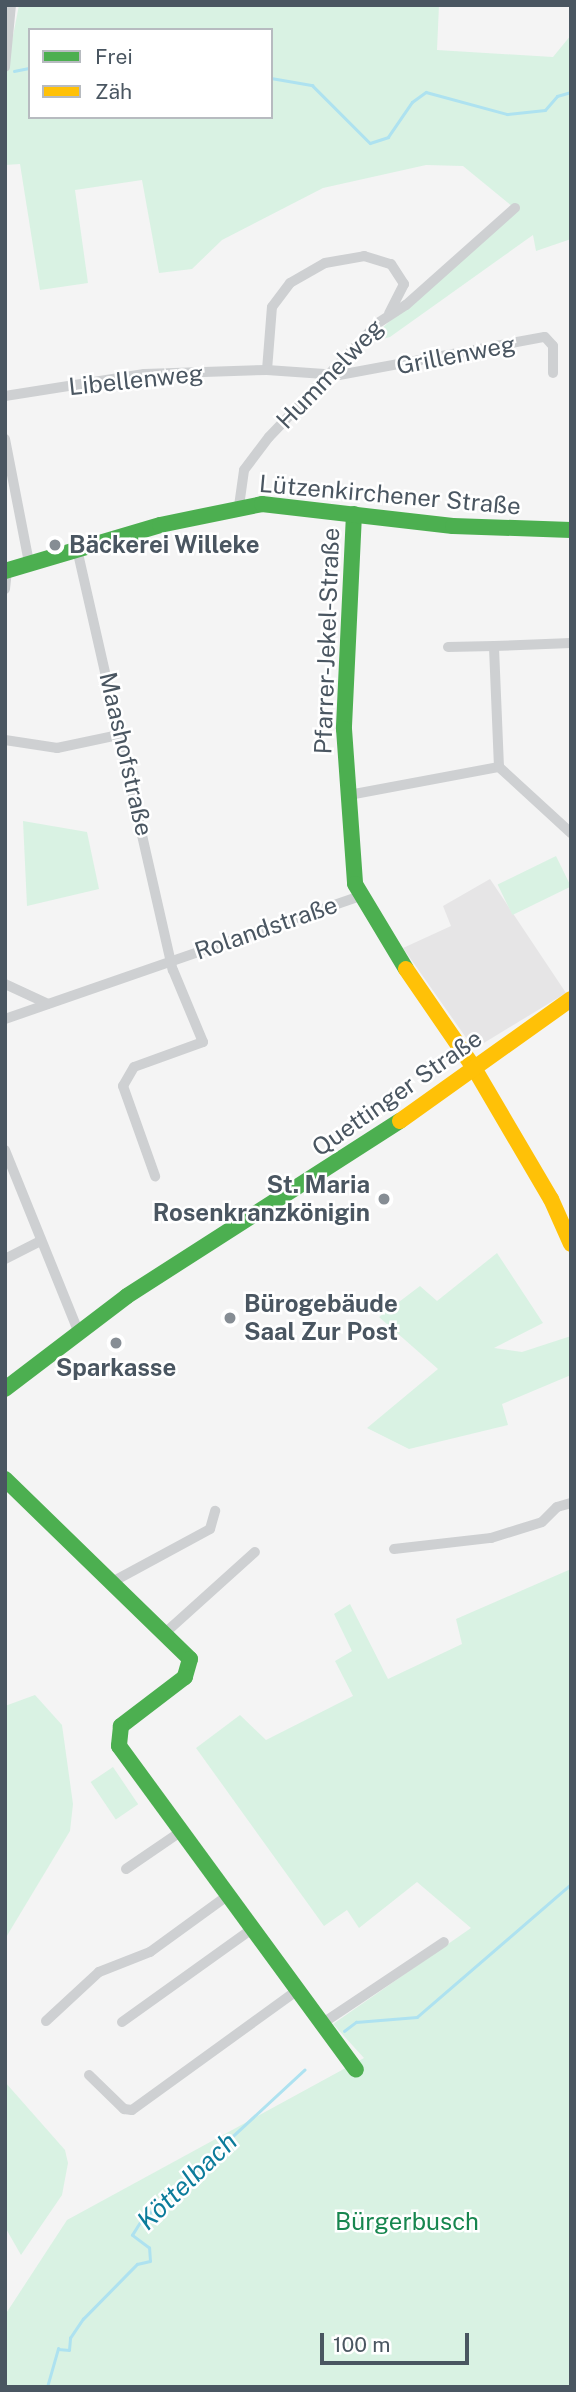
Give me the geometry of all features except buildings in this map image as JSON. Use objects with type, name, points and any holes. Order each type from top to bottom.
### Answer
[{"type":"street","points":[[5,67],[11,5]]},
{"type":"street","name":"Hummelweg","points":[[239,506],[250,460],[328,374],[389,313],[406,305],[515,208]]},
{"type":"street","points":[[267,370],[272,307],[290,283],[325,263],[365,256],[390,264],[404,284],[389,313]]},
{"type":"street","name":"Grillenweg","points":[[328,374],[395,368],[545,337],[553,346],[553,373]]},
{"type":"street","name":"Libellenweg","points":[[5,396],[144,374],[267,370],[328,374]]},
{"type":"street","points":[[5,439],[29,564]]},
{"type":"street","name":"Lützenkirchener Straße","points":[[6,570],[239,506],[287,505],[453,526],[571,530]]},
{"type":"street","name":"Pfarrer-Jekel-Straße","points":[[354,514],[344,729],[360,896],[474,1068],[551,1199],[571,1244]]},
{"type":"street","name":"Maashofstraße","points":[[77,549],[123,734],[172,960]]},
{"type":"street","points":[[5,589],[6,570]]},
{"type":"street","points":[[448,647],[571,643]]},
{"type":"street","points":[[494,646],[499,767],[571,833]]},
{"type":"street","points":[[5,740],[57,748],[123,734]]},
{"type":"street","points":[[349,795],[499,767]]},
{"type":"street","name":"Rolandstraße","points":[[5,1019],[360,896]]},
{"type":"street","name":"Rolandstraße","points":[[155,1176],[123,1086],[134,1067],[203,1042],[172,960]]},
{"type":"street","points":[[5,984],[48,1004]]},
{"type":"street","name":"Quettinger Straße","points":[[5,1389],[79,1333],[474,1068],[571,999]]},
{"type":"street","points":[[5,1150],[38,1242],[79,1333]]},
{"type":"street","points":[[5,1259],[38,1242]]},
{"type":"street","points":[[5,1479],[114,1581],[190,1659],[190,1671],[116,1735],[122,1752],[295,1992],[356,2070]]},
{"type":"street","points":[[394,1549],[491,1538],[542,1522],[557,1507],[571,1503]]},
{"type":"street","points":[[114,1581],[210,1529],[215,1511]]},
{"type":"street","points":[[164,1633],[255,1552]]},
{"type":"street","points":[[126,1869],[180,1832]]},
{"type":"street","points":[[47,2021],[99,1972],[150,1952],[228,1896]]},
{"type":"street","points":[[122,2022],[252,1929]]},
{"type":"street","points":[[320,2025],[444,1942]]},
{"type":"street","points":[[89,2075],[124,2109],[135,2108],[295,1992]]},
{"type":"shaded area","points":[[490,879],[566,993],[474,1049],[403,948],[451,926],[443,906]]},
{"type":"green space","points":[[19,5],[439,5],[437,50],[553,57],[571,35],[571,239],[536,251],[533,235],[390,337],[365,344],[513,207],[463,166],[426,165],[323,188],[222,240],[192,269],[159,273],[142,180],[75,190],[88,283],[40,290],[20,164],[5,165],[5,77]]},
{"type":"green space","points":[[23,821],[87,832],[99,889],[27,906]]},
{"type":"green space","points":[[556,856],[571,887],[512,915],[498,884]]},
{"type":"green space","points":[[497,1253],[543,1323],[494,1348],[522,1352],[571,1336],[571,1375],[502,1404],[508,1425],[409,1449],[367,1428],[438,1369],[379,1317],[420,1286],[437,1301]]},
{"type":"green space","name":"Bürgerbusch","points":[[571,1569],[571,2387],[5,2387],[5,2315],[67,2220],[364,2058],[333,2024],[471,1928],[417,1882],[359,1928],[347,1910],[324,1926],[196,1748],[240,1715],[266,1740],[353,1696],[335,1661],[352,1651],[334,1614],[350,1604],[388,1679],[462,1644],[456,1619]]},
{"type":"green space","points":[[35,1695],[62,1725],[73,1804],[70,1831],[5,1939],[5,1706]]},
{"type":"green space","points":[[113,1767],[138,1804],[116,1819],[91,1782]]},
{"type":"green space","points":[[5,2082],[65,2150],[68,2163],[62,2195],[21,2255],[5,2227]]},
{"type":"waterway","points":[[14,71],[28,68]]},
{"type":"waterway","points":[[273,78],[312,85],[370,143],[388,137],[412,102],[426,92],[507,114],[545,110],[557,96],[571,92]]},
{"type":"waterway","name":"Köttelbach","points":[[344,2031],[356,2022],[417,2017],[571,1884]]},
{"type":"waterway","name":"Köttelbach","points":[[47,2387],[58,2349],[69,2350],[70,2338],[83,2319],[137,2264],[150,2261],[149,2248],[132,2235],[140,2222],[304,2070]]},
{"type":"traffic: fast","points":[[5,571],[160,525],[262,504],[453,526],[571,530]]},
{"type":"traffic: fast","points":[[354,514],[344,729],[355,884],[406,969]]},
{"type":"traffic: fast","points":[[5,1389],[127,1296],[400,1121]]},
{"type":"traffic: fast","points":[[5,1479],[190,1659],[185,1677],[121,1726],[119,1746],[356,2070]]},
{"type":"traffic: slow","points":[[406,969],[474,1068],[551,1199],[571,1244]]},
{"type":"traffic: slow","points":[[400,1121],[571,999]]},
{"type":"place","name":"Bäckerei Willeke","points":[[55,545]]},
{"type":"place","name":"St. Maria Rosenkranzkönigin","points":[[384,1199]]},
{"type":"place","name":"Bürogebäude Saal Zur Post","points":[[230,1318]]},
{"type":"place","name":"Sparkasse","points":[[116,1343]]}]
